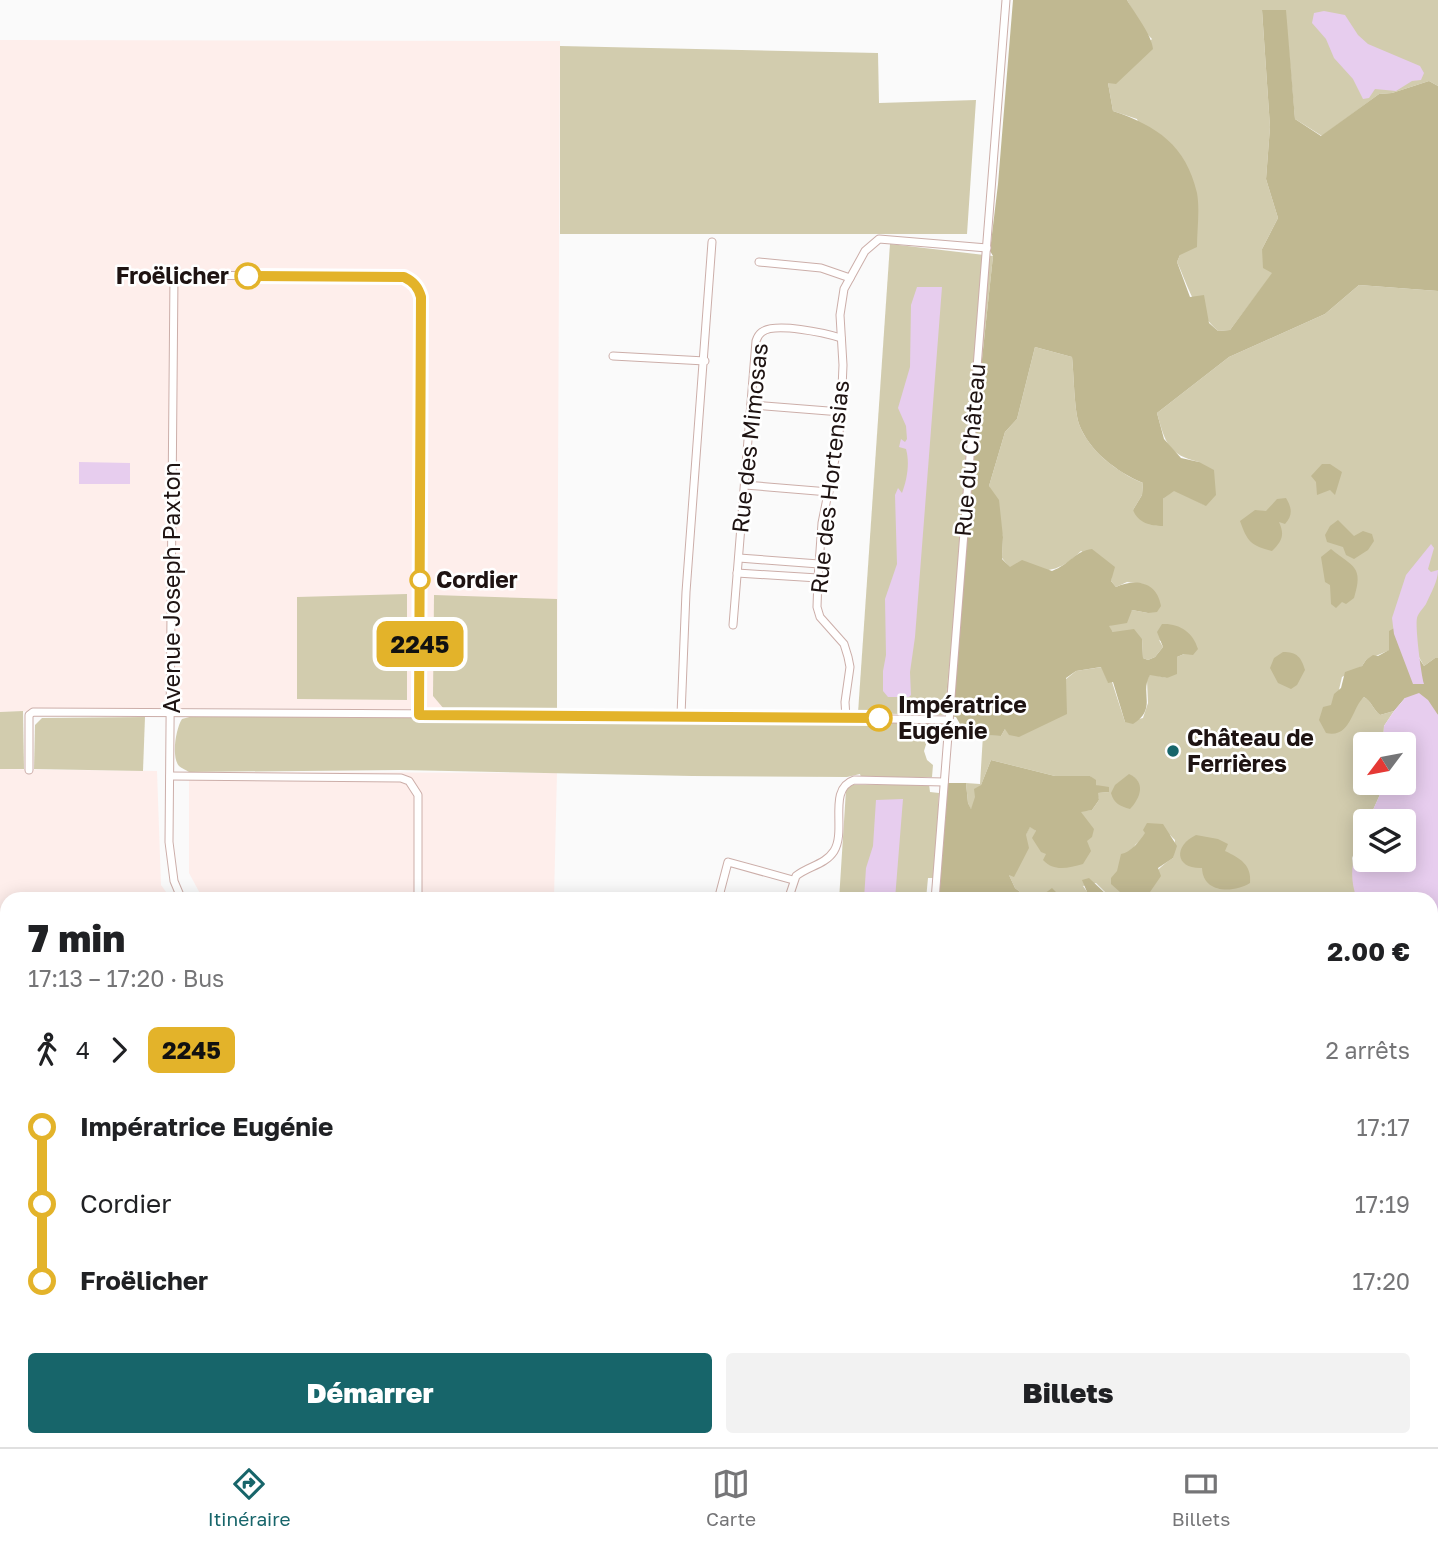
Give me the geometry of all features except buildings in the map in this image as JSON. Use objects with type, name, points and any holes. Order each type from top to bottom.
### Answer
[{"type":"street","name":"Rue du Château","points":[[936,892],[1006,0]]},
{"type":"street","name":"Rue des Hortensias","points":[[846,718],[848,657],[844,644],[820,617],[817,607],[822,523],[838,444],[841,412],[844,289],[865,251],[879,239],[987,248]]},
{"type":"street","points":[[681,715],[686,592],[712,242]]},
{"type":"street","points":[[760,262],[821,268],[850,278]]},
{"type":"street","name":"Avenue Joseph Paxton","points":[[178,892],[169,853],[174,275],[401,277],[416,284],[421,297],[419,715]]},
{"type":"street","name":"Rue des Mimosas","points":[[733,625],[756,341],[762,332],[792,328],[841,338]]},
{"type":"street","points":[[613,356],[705,360]]},
{"type":"street","points":[[751,405],[841,412]]},
{"type":"street","points":[[745,485],[829,492]]},
{"type":"street","points":[[739,558],[819,564]]},
{"type":"street","points":[[737,573],[818,578]]},
{"type":"street","points":[[29,771],[29,715],[33,712],[681,715],[948,720]]},
{"type":"street","points":[[170,776],[401,778],[408,781],[418,794],[418,892]]},
{"type":"street","points":[[790,892],[793,880],[802,872],[828,859],[835,850],[840,827],[839,797],[846,784],[854,780],[944,782]]},
{"type":"street","points":[[830,797],[839,797]]},
{"type":"street","points":[[720,892],[728,862],[793,880]]},
{"type":"shaded area","points":[[1013,0],[1127,0],[1143,24],[1153,49],[1116,84],[1108,83],[1113,111],[1143,123],[1167,140],[1177,150],[1192,176],[1197,193],[1197,247],[1180,255],[1177,262],[1190,297],[1204,295],[1209,323],[1218,331],[1230,330],[1272,273],[1263,268],[1262,249],[1278,218],[1266,179],[1270,127],[1262,10],[1286,10],[1295,119],[1321,136],[1379,94],[1392,93],[1429,81],[1438,86],[1438,291],[1359,285],[1325,314],[1229,357],[1157,413],[1164,439],[1181,458],[1199,462],[1214,470],[1216,495],[1206,506],[1174,491],[1163,499],[1163,526],[1138,518],[1133,510],[1142,495],[1143,483],[1105,460],[1090,443],[1079,424],[1072,357],[1035,347],[1017,419],[1005,432],[989,486],[999,500],[1003,537],[1002,559],[1010,567],[1022,560],[1052,571],[1081,552],[1092,549],[1115,567],[1111,581],[1116,587],[1131,583],[1144,584],[1159,598],[1161,606],[1157,612],[1132,610],[1127,623],[1109,626],[1113,632],[1134,629],[1142,639],[1143,658],[1148,660],[1155,657],[1163,647],[1157,632],[1162,624],[1174,625],[1184,630],[1193,638],[1198,649],[1193,655],[1184,654],[1177,657],[1177,674],[1167,678],[1150,675],[1146,688],[1145,712],[1133,724],[1125,722],[1113,682],[1108,683],[1101,667],[1076,671],[1066,678],[1067,714],[1019,737],[1009,735],[1005,729],[1001,736],[977,735],[974,724],[960,724],[956,717],[944,715],[993,256],[990,251]]},
{"type":"shaded area","points":[[1127,0],[1438,0],[1438,86],[1429,81],[1392,93],[1379,94],[1322,136],[1295,119],[1285,10],[1262,10],[1270,127],[1266,179],[1278,218],[1262,249],[1273,273],[1230,330],[1218,331],[1193,299],[1177,262],[1180,255],[1137,119],[1113,111],[1108,83],[1152,39],[1144,31]]},
{"type":"shaded area","points":[[1324,11],[1345,15],[1358,35],[1368,44],[1420,66],[1424,73],[1421,80],[1412,81],[1396,91],[1375,89],[1369,98],[1363,99],[1353,79],[1334,58],[1326,39],[1312,23],[1314,13]]},
{"type":"shaded area","points":[[0,40],[560,41],[557,710],[184,708],[0,712]]},
{"type":"shaded area","points":[[560,46],[878,53],[879,103],[976,100],[967,234],[560,234]]},
{"type":"shaded area","points":[[890,244],[993,256],[944,715],[858,713]]},
{"type":"shaded area","points":[[1359,285],[1438,291],[1438,658],[1424,666],[1415,650],[1389,643],[1390,650],[1366,660],[1362,666],[1342,677],[1337,698],[1359,701],[1364,697],[1380,715],[1394,711],[1384,726],[1384,732],[1353,732],[1353,795],[1380,795],[1373,809],[1353,809],[1352,858],[1356,892],[1150,892],[1155,875],[1173,858],[1175,840],[1170,835],[1142,839],[1135,845],[1125,892],[1105,892],[1096,883],[1083,886],[1087,892],[1020,892],[1008,873],[1030,826],[1036,831],[1087,841],[1080,811],[1092,810],[1099,800],[1097,793],[1109,792],[1096,785],[1090,776],[1055,776],[991,760],[971,810],[966,783],[980,784],[983,735],[1001,736],[1005,729],[1065,701],[1066,679],[1076,671],[1102,667],[1108,682],[1112,682],[1125,722],[1143,718],[1148,703],[1147,680],[1150,674],[1167,678],[1177,657],[1184,654],[1159,640],[1163,647],[1155,657],[1148,660],[1143,658],[1142,639],[1114,633],[1108,626],[1120,622],[1132,610],[1148,613],[1145,584],[1127,582],[1116,587],[1111,581],[1112,573],[1081,551],[1063,565],[1048,570],[1010,568],[1002,558],[1003,537],[989,486],[1005,432],[1017,419],[1035,347],[1072,357],[1076,409],[1084,434],[1105,460],[1143,483],[1142,495],[1133,510],[1163,526],[1163,499],[1174,490],[1205,505],[1199,462],[1180,455],[1169,446],[1157,413],[1229,357],[1325,314]]},
{"type":"shaded area","points":[[917,287],[942,287],[910,672],[911,695],[888,697],[883,691],[886,655],[885,599],[897,564],[895,495],[898,488],[902,493],[908,466],[906,449],[899,447],[901,439],[905,442],[907,439],[906,426],[898,408],[910,367],[911,305]]},
{"type":"shaded area","points":[[79,462],[130,463],[130,484],[79,484]]},
{"type":"shaded area","points":[[1322,464],[1330,464],[1342,472],[1335,495],[1330,490],[1317,495],[1316,482],[1311,476]]},
{"type":"shaded area","points":[[1286,498],[1290,514],[1285,524],[1279,522],[1282,538],[1278,544],[1272,551],[1254,545],[1240,521],[1255,510],[1266,511],[1277,499]]},
{"type":"shaded area","points":[[1338,520],[1354,536],[1363,531],[1372,534],[1374,541],[1368,550],[1354,559],[1346,555],[1343,547],[1327,542],[1325,535],[1330,526]]},
{"type":"shaded area","points":[[1431,544],[1434,548],[1428,569],[1431,572],[1438,570],[1438,574],[1417,623],[1424,684],[1413,684],[1394,634],[1392,618],[1406,575]]},
{"type":"shaded area","points":[[1331,549],[1351,564],[1358,579],[1354,598],[1346,604],[1342,602],[1336,608],[1331,604],[1330,585],[1325,582],[1321,557]]},
{"type":"shaded area","points":[[407,594],[407,700],[297,699],[297,597]]},
{"type":"shaded area","points":[[434,595],[557,599],[557,710],[444,709],[433,696]]},
{"type":"shaded area","points":[[1398,626],[1424,666],[1438,658],[1438,715],[1405,698],[1394,711],[1380,715],[1364,697],[1346,727],[1334,734],[1326,733],[1319,720],[1323,707],[1331,705],[1334,694],[1341,688],[1345,672],[1362,666],[1373,655],[1378,656],[1389,650],[1389,631]]},
{"type":"shaded area","points":[[1283,652],[1298,656],[1305,670],[1297,685],[1291,689],[1278,683],[1270,668],[1274,658]]},
{"type":"shaded area","points":[[1419,693],[1428,700],[1438,715],[1438,892],[1355,892],[1354,889],[1352,880],[1353,865],[1353,872],[1416,872],[1416,809],[1373,809],[1380,795],[1416,795],[1416,732],[1384,732],[1384,726],[1405,698]]},
{"type":"shaded area","points":[[23,711],[24,769],[0,769],[0,712]]},
{"type":"shaded area","points":[[193,716],[858,721],[859,725],[884,725],[885,721],[936,723],[935,734],[928,738],[924,751],[927,760],[933,765],[932,777],[861,777],[860,774],[847,777],[692,776],[400,770],[189,772],[177,762],[175,742],[182,719]]},
{"type":"shaded area","points":[[145,717],[143,771],[34,769],[35,725],[42,718]]},
{"type":"shaded area","points":[[991,760],[1055,776],[1090,776],[1096,780],[1096,785],[1109,787],[1109,792],[1098,793],[1099,800],[1092,810],[1081,812],[1094,829],[1092,837],[1087,841],[1091,851],[1083,864],[1057,868],[1047,864],[1043,860],[1046,854],[1041,852],[1032,838],[1036,831],[1030,827],[1026,835],[1029,848],[1014,877],[1009,875],[1020,892],[940,892],[948,783],[966,783],[971,809],[975,797],[974,789],[981,785]]},
{"type":"shaded area","points":[[0,769],[157,771],[161,885],[166,892],[0,892]]},
{"type":"shaded area","points":[[189,772],[557,773],[554,892],[199,892],[189,873]]},
{"type":"shaded area","points":[[1129,774],[1140,785],[1137,800],[1130,809],[1118,804],[1111,793],[1115,785]]},
{"type":"shaded area","points":[[929,784],[930,792],[939,793],[935,878],[928,878],[927,892],[840,892],[846,790],[849,785]]},
{"type":"shaded area","points":[[903,799],[896,892],[864,892],[866,868],[873,846],[876,800]]},
{"type":"shaded area","points":[[1147,823],[1163,824],[1177,846],[1173,858],[1158,868],[1161,876],[1150,892],[1120,892],[1111,884],[1121,854],[1137,843],[1145,833],[1143,830]]},
{"type":"shaded area","points":[[1196,835],[1218,839],[1228,844],[1225,851],[1244,863],[1249,871],[1250,883],[1236,889],[1220,889],[1208,883],[1202,868],[1186,865],[1180,856],[1183,845]]},
{"type":"shaded area","points":[[1089,878],[1104,892],[1087,892],[1082,880]]},
{"type":"bus line","name":"2245","points":[[248,276],[404,277],[416,284],[419,290],[419,715],[879,718]]},
{"type":"place","name":"Froëlicher","points":[[248,276]]},
{"type":"place","name":"Cordier","points":[[420,580]]},
{"type":"place","name":"Impératrice Eugénie","points":[[879,718]]},
{"type":"place","name":"Château de Ferrières","points":[[1173,751]]}]
